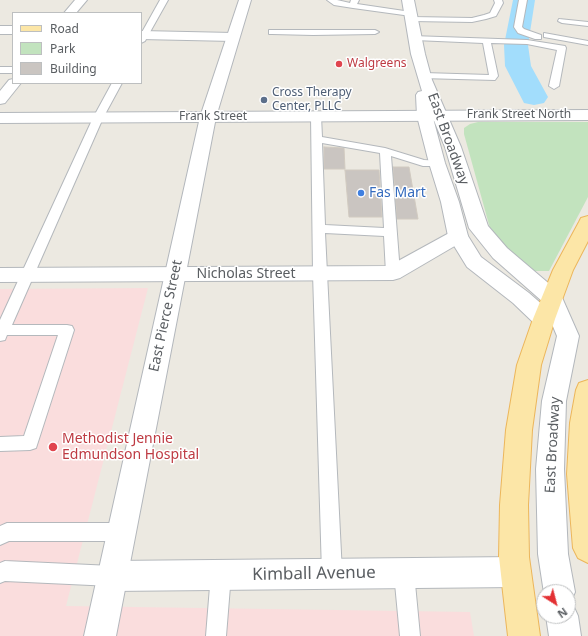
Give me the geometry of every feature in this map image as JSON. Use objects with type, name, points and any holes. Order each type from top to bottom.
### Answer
[{"type":"main road","points":[[71,12],[81,0]]},
{"type":"main road","name":"East Pierce Street","points":[[100,636],[208,117],[245,0]]},
{"type":"main road","name":"East Broadway","points":[[408,0],[433,116],[437,162],[450,202],[458,236],[474,262],[521,298],[548,308]]},
{"type":"main road","points":[[0,30],[12,30]]},
{"type":"main road","points":[[142,37],[233,37]]},
{"type":"main road","points":[[0,100],[13,84]]},
{"type":"main road","name":"Frank Street North","points":[[433,116],[588,115]]},
{"type":"main road","name":"East Broadway","points":[[433,116],[480,228],[500,253],[518,270],[568,336],[554,401],[550,469],[553,554],[558,584]]},
{"type":"main road","name":"Frank Street","points":[[0,118],[433,116]]},
{"type":"main road","points":[[524,636],[514,557],[514,505],[519,430],[529,365],[548,308],[563,270],[588,222]]},
{"type":"main road","name":"Nicholas Street","points":[[0,275],[393,273],[458,236]]},
{"type":"main road","points":[[588,390],[583,423],[581,474],[584,520],[588,548]]},
{"type":"main road","name":"Kimball Avenue","points":[[112,576],[516,572]]},
{"type":"main road","points":[[563,624],[565,636]]},
{"type":"lane","points":[[142,37],[164,0]]},
{"type":"lane","points":[[331,0],[337,4],[354,3],[411,17],[472,20],[493,14],[499,3],[498,0]]},
{"type":"lane","points":[[523,0],[518,27],[533,40]]},
{"type":"lane","points":[[562,21],[588,24]]},
{"type":"lane","points":[[273,31],[313,33],[375,32]]},
{"type":"lane","points":[[533,40],[542,34],[588,43]]},
{"type":"lane","points":[[415,38],[510,41],[533,40],[562,48],[554,86]]},
{"type":"lane","points":[[425,78],[492,78],[494,76],[486,40]]},
{"type":"lane","points":[[0,70],[12,70]]},
{"type":"lane","points":[[0,444],[30,443],[67,330],[1,333],[98,118],[116,84]]},
{"type":"lane","points":[[316,116],[320,273],[332,573]]},
{"type":"lane","points":[[317,139],[385,151],[423,163],[437,162]]},
{"type":"lane","points":[[385,151],[393,273]]},
{"type":"lane","points":[[319,229],[390,232]]},
{"type":"lane","points":[[0,536],[7,532],[122,532]]},
{"type":"lane","points":[[0,573],[112,576]]},
{"type":"lane","points":[[404,573],[410,636]]},
{"type":"lane","points":[[216,636],[221,574]]},
{"type":"shaded area","name":"Methodist Jennie Edmundson Hospital","points":[[148,288],[66,606],[470,612],[474,636],[0,636],[0,289]]},
{"type":"green space","points":[[478,122],[588,122],[588,197],[549,271],[533,271],[504,248],[491,232],[464,134],[464,128],[470,124]]},
{"type":"building","points":[[324,147],[344,148],[345,169],[324,169]]},
{"type":"building","points":[[393,167],[409,167],[418,219],[397,219]]},
{"type":"building","name":"Fas Mart","points":[[345,170],[379,170],[382,217],[349,217]]},
{"type":"waterway","points":[[524,0],[516,45],[518,66],[534,97]]},
{"type":"place","name":"Walgreens","points":[[339,64]]},
{"type":"place","name":"Cross Therapy Center, PLLC","points":[[264,100]]},
{"type":"place","name":"Fas Mart","points":[[361,193]]},
{"type":"place","name":"Methodist Jennie Edmundson Hospital","points":[[53,447]]}]
